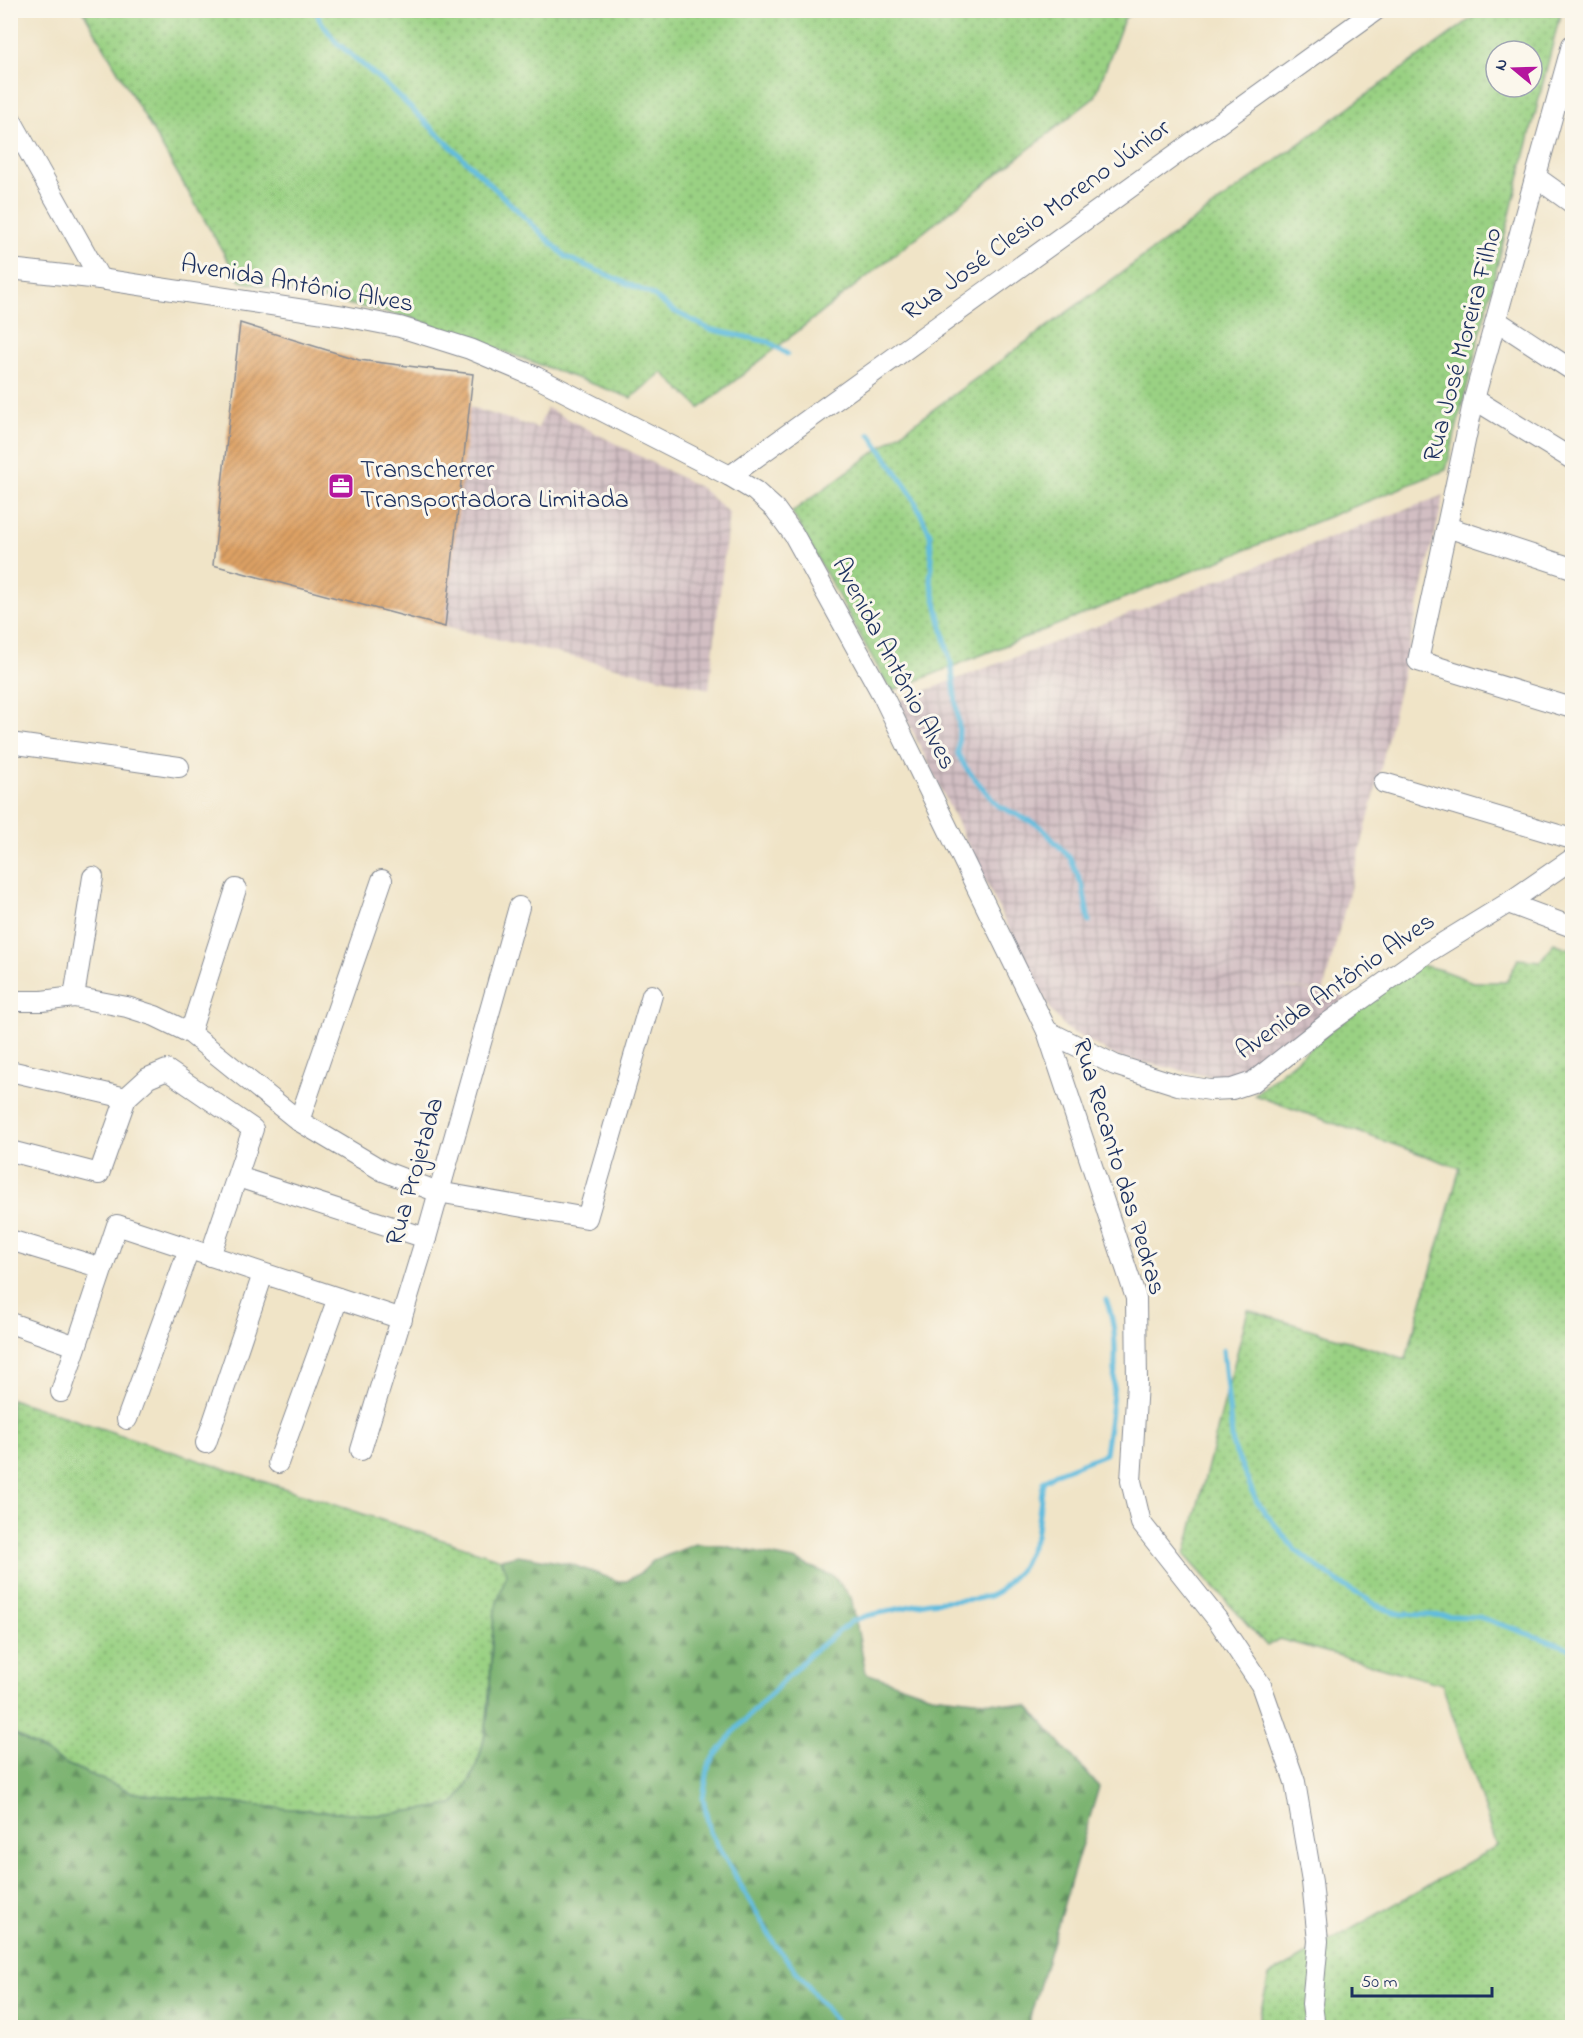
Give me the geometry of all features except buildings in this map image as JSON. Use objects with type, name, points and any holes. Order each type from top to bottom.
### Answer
[{"type":"street","name":"Rua José Clesio Moreno Júnior","points":[[730,476],[1376,10]]},
{"type":"street","name":"Rua José Moreira Filho","points":[[1572,45],[1474,399],[1418,661],[1572,708]]},
{"type":"street","points":[[10,118],[100,279]]},
{"type":"street","points":[[1537,178],[1572,203]]},
{"type":"street","name":"Avenida Antônio Alves","points":[[10,269],[100,279],[344,316],[410,330],[470,349],[536,376],[755,491],[775,509],[794,536],[883,696],[1047,1031],[1115,1065],[1178,1085],[1210,1090],[1232,1089],[1253,1082],[1328,1023],[1425,954],[1508,903],[1572,859]]},
{"type":"street","points":[[1497,321],[1572,370]]},
{"type":"street","points":[[1474,399],[1572,459]]},
{"type":"street","points":[[1447,526],[1572,568]]},
{"type":"street","points":[[10,743],[179,767]]},
{"type":"street","points":[[1384,783],[1572,839]]},
{"type":"street","points":[[74,997],[93,877]]},
{"type":"street","points":[[299,1121],[382,879]]},
{"type":"street","points":[[190,1033],[236,890]]},
{"type":"street","points":[[1508,903],[1572,927]]},
{"type":"street","name":"Rua Projetada","points":[[361,1450],[426,1238],[519,907]]},
{"type":"street","points":[[10,1001],[42,1001],[74,997],[127,1007],[155,1016],[190,1033],[299,1121],[383,1171],[438,1192],[588,1218],[652,995]]},
{"type":"street","name":"Rua Recanto das Pedras","points":[[1047,1031],[1136,1298],[1137,1383],[1131,1480],[1142,1523],[1217,1618],[1261,1685],[1295,1782],[1312,1882],[1318,1941],[1312,2004],[1315,2028]]},
{"type":"street","points":[[10,1151],[99,1174],[126,1098],[148,1078],[167,1070],[253,1129],[210,1256]]},
{"type":"street","points":[[10,1071],[126,1098]]},
{"type":"street","points":[[238,1177],[426,1238]]},
{"type":"street","points":[[61,1392],[117,1225],[402,1319]]},
{"type":"street","points":[[10,1240],[102,1268]]},
{"type":"street","points":[[127,1419],[189,1249]]},
{"type":"street","points":[[206,1443],[262,1274]]},
{"type":"street","points":[[278,1463],[338,1298]]},
{"type":"street","points":[[10,1323],[76,1346]]},
{"type":"shaded area","points":[[469,407],[538,428],[547,408],[701,488],[729,513],[709,689],[445,627]]},
{"type":"shaded area","points":[[1444,495],[1376,789],[1323,992],[1272,985],[1347,997],[1263,1067],[1244,1076],[1227,1080],[1117,1057],[1067,1029],[1052,1012],[1017,946],[898,701]]},
{"type":"green space","points":[[83,11],[1134,11],[1124,19],[1095,97],[700,408],[662,372],[631,398],[412,318],[240,281]]},
{"type":"green space","points":[[1482,11],[1561,11],[1544,79],[1544,39],[1484,39],[1484,99],[1539,99],[1446,470],[891,691],[792,512]]},
{"type":"green space","points":[[1554,943],[1572,950],[1572,2027],[1257,2027],[1269,1976],[1497,1846],[1442,1684],[1279,1639],[1267,1646],[1185,1555],[1248,1310],[1406,1359],[1460,1168],[1254,1095],[1413,963],[1473,982],[1506,982],[1518,959],[1540,961]]},
{"type":"green space","points":[[11,1399],[501,1559],[507,1574],[495,1613],[484,1740],[467,1785],[453,1805],[381,1815],[290,1809],[134,1793],[66,1764],[11,1732]]},
{"type":"green space","points":[[696,1544],[724,1546],[794,1560],[833,1576],[851,1597],[866,1673],[931,1695],[1028,1706],[1099,1787],[1030,2017],[1030,2027],[11,2027],[11,1732],[66,1764],[134,1793],[290,1809],[381,1815],[453,1805],[467,1785],[484,1740],[488,1716],[495,1613],[507,1574],[501,1559],[518,1555],[570,1564],[618,1581],[627,1581],[643,1571],[653,1561]]},
{"type":"waterway","points":[[317,10],[319,19],[336,42],[389,87],[566,257],[651,294],[672,310],[709,329],[769,342],[787,354]]},
{"type":"waterway","points":[[870,434],[911,493],[930,534],[932,567],[930,578],[951,663],[959,727],[958,754],[966,768],[997,805],[1040,826],[1070,858],[1083,887],[1089,922]]},
{"type":"waterway","points":[[841,2028],[774,1943],[710,1832],[703,1798],[709,1764],[736,1729],[810,1654],[852,1621],[929,1602],[990,1596],[999,1591],[1021,1568],[1036,1536],[1043,1482],[1056,1473],[1105,1454],[1113,1397],[1115,1355],[1114,1335],[1106,1300]]},
{"type":"waterway","points":[[1223,1350],[1233,1446],[1257,1502],[1295,1550],[1341,1584],[1382,1608],[1401,1614],[1479,1617],[1572,1649]]},
{"type":"place","name":"Transcherrer Transportadora Limitada","points":[[341,486]]}]
